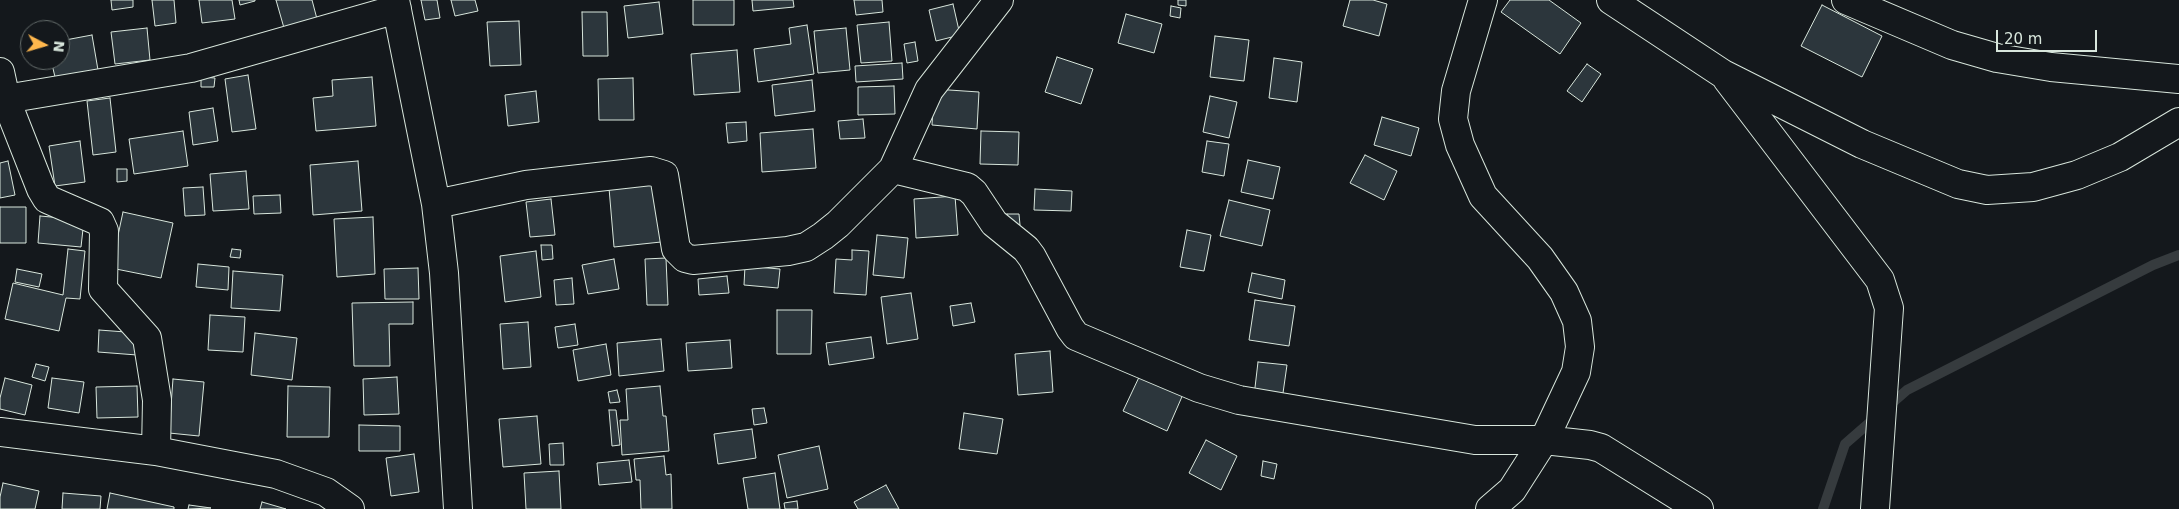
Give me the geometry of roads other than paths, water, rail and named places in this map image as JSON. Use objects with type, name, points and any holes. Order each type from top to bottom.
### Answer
[{"type":"street","points":[[436,204],[526,185],[651,171],[658,172],[664,176],[676,249],[685,258],[693,260],[788,252],[806,246],[838,224],[883,182],[893,169],[929,90],[998,4],[999,0]]},
{"type":"street","points":[[1482,0],[1456,91],[1453,119],[1460,144],[1483,196],[1540,258],[1564,292],[1577,321],[1580,347],[1576,372],[1544,440],[1512,490],[1490,509]]},
{"type":"street","points":[[1611,0],[1723,74],[1862,144],[1958,184],[1987,190],[2033,187],[2077,175],[2120,157],[2179,122]]},
{"type":"street","points":[[1846,0],[1952,45],[1997,58],[2051,67],[2179,79]]},
{"type":"street","points":[[3,100],[191,68],[396,4],[436,204],[444,273],[458,509]]},
{"type":"street","points":[[0,72],[3,100],[41,189],[48,198],[100,222],[104,231],[102,289],[147,338],[157,400],[156,451]]},
{"type":"street","points":[[1723,74],[1880,280],[1889,308],[1875,509]]},
{"type":"street","points":[[893,169],[967,188],[974,193],[994,223],[1026,249],[1032,257],[1076,336],[1199,388],[1239,400],[1474,440],[1544,440],[1601,448],[1699,509]]},
{"type":"street","points":[[0,432],[156,451],[276,474],[326,492],[350,509]]},
{"type":"waterway","points":[[1823,509],[1845,444],[1907,390],[2153,265],[2179,255]]}]
